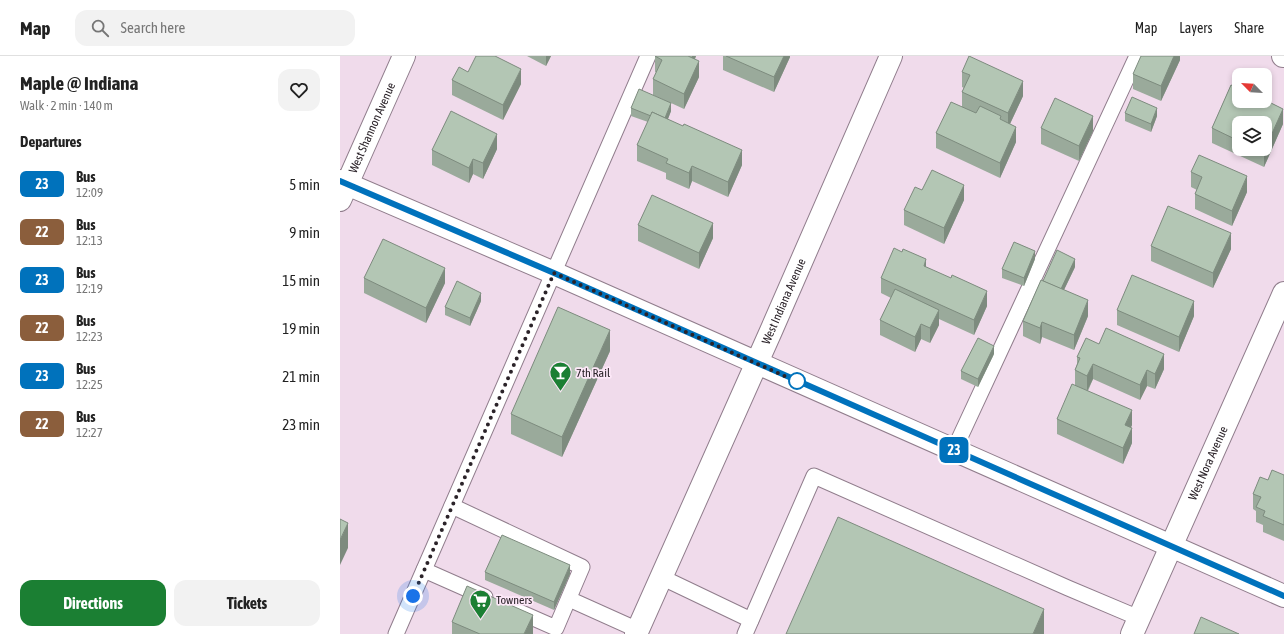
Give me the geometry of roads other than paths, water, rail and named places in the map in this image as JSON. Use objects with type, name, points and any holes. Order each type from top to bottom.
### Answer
[{"type":"street","name":"West Shannon Avenue","points":[[342,189],[404,56]]},
{"type":"street","name":"West Indiana Avenue","points":[[637,632],[891,56]]},
{"type":"street","points":[[342,189],[554,273],[756,364],[1284,596]]},
{"type":"street","name":"West Nora Avenue","points":[[1135,626],[1284,293]]},
{"type":"lane","points":[[396,634],[648,56]]},
{"type":"lane","points":[[954,450],[1137,56]]},
{"type":"lane","points":[[661,577],[748,627],[814,476],[1135,626]]},
{"type":"lane","points":[[424,570],[501,604],[554,631],[569,599],[582,567],[452,506]]},
{"type":"lane","points":[[569,599],[637,632]]},
{"type":"place","name":"7th Rail","points":[[560,392]]},
{"type":"place","name":"Towners","points":[[480,620]]}]
